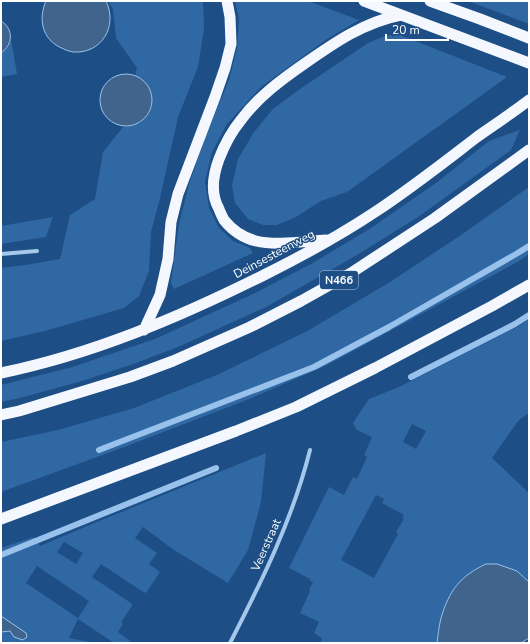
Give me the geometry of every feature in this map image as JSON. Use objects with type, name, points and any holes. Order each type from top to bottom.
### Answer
[{"type":"highway","points":[[144,330],[160,295],[168,259],[171,222],[178,194],[225,68],[231,44],[230,18],[227,1]]},
{"type":"highway","points":[[364,1],[529,63]]},
{"type":"highway","points":[[430,1],[529,38]]},
{"type":"highway","points":[[330,239],[278,243],[256,241],[238,233],[224,220],[216,205],[213,189],[215,171],[222,153],[241,120],[257,101],[274,86],[349,34],[381,20],[401,15]]},
{"type":"highway","name":"Deinsesteenweg","points":[[1,373],[90,349],[144,330],[221,296],[294,260],[374,213],[529,100]]},
{"type":"highway","name":"N466","points":[[1,415],[19,411],[130,377],[173,361],[301,301],[351,273],[435,218],[529,150]]},
{"type":"highway","points":[[1,519],[296,407],[382,364],[529,285]]},
{"type":"street","points":[[1,254],[36,251]]},
{"type":"street","name":"Veerstraat","points":[[230,643],[256,592],[288,520],[304,476],[310,450]]},
{"type":"shaded area","points":[[46,1],[106,1],[110,20],[105,37],[92,48],[83,51],[71,52],[56,45],[44,31],[42,13]]},
{"type":"shaded area","points":[[108,1],[203,1],[204,29],[198,67],[178,117],[151,232],[149,271],[139,296],[124,308],[45,331],[1,341],[1,268],[60,259],[70,215],[95,199],[103,152],[123,127],[140,123],[150,112],[152,97],[142,79],[135,76],[137,68],[116,38],[113,9]]},
{"type":"shaded area","points":[[235,1],[308,1],[359,20],[327,39],[261,87],[227,124],[212,152],[205,182],[209,208],[219,228],[233,241],[250,248],[253,253],[174,289],[171,283],[179,224],[189,184],[206,135],[229,80],[237,48],[239,19]]},
{"type":"shaded area","points":[[468,1],[529,1],[529,24]]},
{"type":"shaded area","points":[[1,21],[8,28],[10,33],[10,41],[5,50],[1,53]]},
{"type":"shaded area","points":[[387,35],[400,35],[507,77],[347,192],[321,201],[296,217],[277,225],[263,225],[248,219],[235,203],[232,185],[238,159],[254,132],[273,109],[297,91],[368,43]]},
{"type":"shaded area","points":[[11,39],[17,74],[1,77],[1,53],[8,48]]},
{"type":"shaded area","points":[[126,74],[136,76],[144,82],[150,90],[152,100],[150,110],[144,118],[136,124],[126,126],[116,124],[108,118],[102,110],[100,100],[102,90],[108,82],[116,76]]},
{"type":"shaded area","points":[[520,130],[511,150],[418,217],[357,255],[268,306],[178,347],[136,363],[82,381],[1,402],[1,385],[69,368],[155,339],[253,294],[311,264],[371,228],[436,183],[489,141]]},
{"type":"shaded area","points":[[529,187],[529,254],[519,261],[327,365],[252,398],[1,492],[1,442],[58,430],[134,408],[217,375],[309,330],[390,282],[461,235]]},
{"type":"shaded area","points":[[53,217],[46,237],[1,244],[1,226]]},
{"type":"shaded area","points":[[529,319],[529,413],[518,421],[492,458],[529,493],[529,582],[517,571],[441,619],[437,643],[320,643],[322,638],[314,633],[319,622],[300,613],[313,582],[289,568],[329,487],[344,495],[353,477],[357,479],[367,457],[364,455],[372,437],[357,430],[353,423],[369,399],[399,387],[517,327]],"holes":[[[412,424],[426,431],[416,449],[403,442]],[[376,495],[384,499],[382,503],[404,515],[402,518],[404,519],[396,532],[398,534],[374,578],[341,560]]]},
{"type":"shaded area","points":[[266,453],[261,502],[248,550],[228,583],[174,550],[143,527],[135,538],[157,553],[149,564],[160,572],[146,593],[101,564],[92,577],[131,603],[132,606],[121,622],[123,624],[118,632],[133,643],[114,643],[78,619],[69,638],[95,643],[1,643],[1,632],[10,631],[10,623],[1,616],[1,548],[34,537],[40,546]],"holes":[[[64,542],[83,553],[76,564],[57,552]],[[37,566],[89,601],[78,618],[26,583]]]},
{"type":"shaded area","points":[[486,564],[497,564],[517,571],[529,582],[529,638],[521,643],[437,643],[441,618],[452,592],[462,579]]},
{"type":"shaded area","points":[[1,616],[26,633],[27,637],[23,640],[14,637],[10,631],[1,632]]},
{"type":"waterway","points":[[99,450],[314,367],[389,327],[529,246]]},
{"type":"waterway","points":[[411,377],[515,324],[529,315]]},
{"type":"waterway","points":[[1,555],[216,468]]}]
